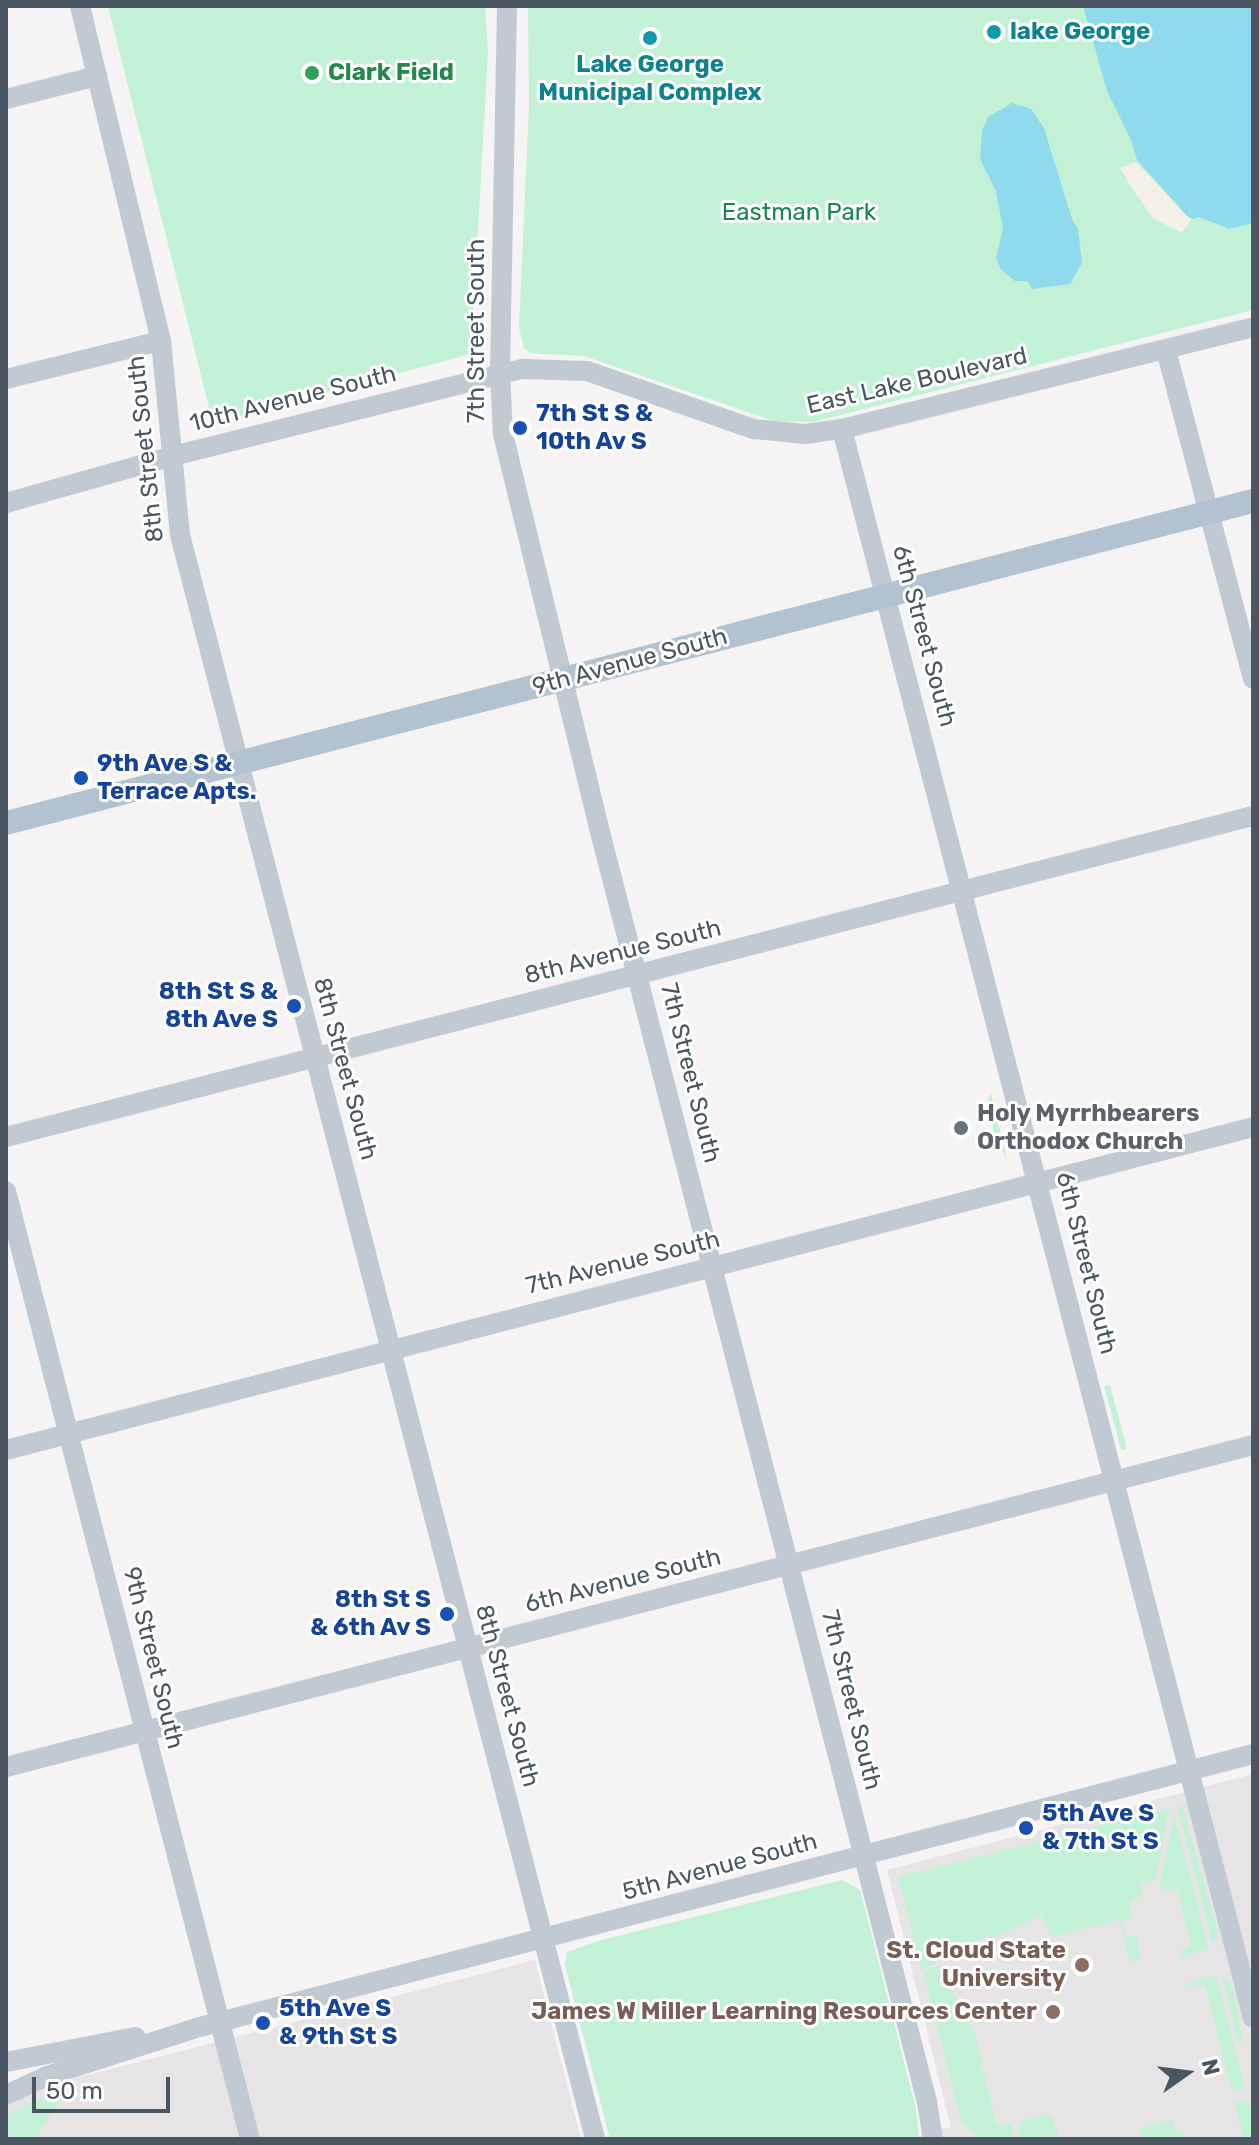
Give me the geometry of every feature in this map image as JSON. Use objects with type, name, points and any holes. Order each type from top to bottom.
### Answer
[{"type":"main road","name":"9th Avenue South","points":[[6,823],[1253,501]]},
{"type":"street","name":"8th Street South","points":[[80,6],[161,341],[180,535],[595,2139]]},
{"type":"street","name":"7th Street South","points":[[507,6],[500,373],[507,454],[927,2102],[933,2139]]},
{"type":"street","points":[[6,99],[97,76]]},
{"type":"street","name":"East Lake Boulevard","points":[[500,373],[523,369],[587,371],[754,429],[805,434],[842,429],[1253,327]]},
{"type":"street","points":[[6,379],[161,341]]},
{"type":"street","points":[[1166,350],[1253,679]]},
{"type":"street","name":"10th Avenue South","points":[[6,503],[173,456],[500,373]]},
{"type":"street","name":"6th Street South","points":[[842,429],[1253,2018]]},
{"type":"street","name":"8th Avenue South","points":[[6,1137],[1253,816]]},
{"type":"street","name":"7th Avenue South","points":[[6,1450],[1253,1127]]},
{"type":"street","name":"9th Street South","points":[[6,1191],[250,2139]]},
{"type":"street","name":"6th Avenue South","points":[[6,1767],[1253,1445]]},
{"type":"street","name":"5th Avenue South","points":[[6,2095],[47,2076],[220,2021],[543,1940],[1253,1754]]},
{"type":"street","name":"5th Avenue South","points":[[6,2062],[200,2027]]},
{"type":"shaded area","name":"St. Cloud State University","points":[[1253,1774],[1253,2139],[907,2139],[951,2127],[887,1870]]},
{"type":"shaded area","points":[[535,1960],[581,2139],[6,2139],[6,2096]]},
{"type":"green space","name":"Clark Field","points":[[108,6],[485,6],[488,52],[471,354],[213,423]]},
{"type":"green space","name":"Eastman Park","points":[[528,6],[1253,6],[1253,310],[813,422],[774,421],[584,356],[531,353],[524,348],[519,328],[529,106]]},
{"type":"green space","points":[[991,1093],[1007,1159],[995,1138],[987,1102]]},
{"type":"green space","points":[[1110,1385],[1127,1449],[1121,1450],[1104,1387]]},
{"type":"green space","points":[[1177,1806],[1182,1806],[1218,1932],[1213,1945]]},
{"type":"green space","points":[[1169,1808],[1156,1879],[1140,1883],[1142,1895],[1129,1902],[1132,1918],[1123,1921],[1126,1937],[1136,1935],[1141,1960],[1130,1962],[1120,1920],[1051,1937],[1041,1915],[991,1939],[988,1935],[922,1970],[898,1877]]},
{"type":"green space","points":[[1174,1814],[1209,1949],[1182,1957],[1181,1950],[1191,1946],[1177,1890],[1163,1891],[1160,1884]]},
{"type":"green space","points":[[842,1880],[860,1890],[916,2109],[919,2139],[610,2139],[565,1965],[567,1952],[601,1940]]},
{"type":"green space","points":[[939,1965],[975,2035],[997,2126],[1011,2123],[1014,2139],[979,2139],[961,2121],[923,1972]]},
{"type":"green space","points":[[1216,1975],[1245,2088],[1232,2092],[1205,1985],[1189,1987],[1188,1983]]},
{"type":"green space","points":[[1222,1975],[1231,1984],[1244,2042],[1238,2042]]},
{"type":"green space","points":[[65,2091],[35,2139],[17,2139],[6,2132],[6,2116],[36,2100]]},
{"type":"green space","points":[[1248,2099],[1253,2139],[1244,2139],[1234,2103]]},
{"type":"green space","points":[[1050,2114],[1059,2136],[1019,2139],[1020,2121]]},
{"type":"green space","points":[[1173,2120],[1176,2133],[1183,2132],[1184,2139],[1144,2139],[1139,2128]]},
{"type":"sand","points":[[1136,162],[1191,220],[1182,233],[1153,218],[1131,187],[1120,168]]},
{"type":"water","name":"lake George","points":[[1083,6],[1253,6],[1253,223],[1229,229],[1199,217],[1194,219],[1187,216],[1137,160],[1131,140],[1107,91]]},
{"type":"water","points":[[1012,103],[1031,109],[1044,128],[1072,219],[1078,229],[1082,263],[1070,284],[1032,289],[1027,281],[1015,281],[1001,270],[996,258],[1003,229],[996,191],[980,159],[982,131],[988,117]]},
{"type":"place","name":"lake George","points":[[994,32]]},
{"type":"place","name":"Lake George Municipal Complex","points":[[650,38]]},
{"type":"place","name":"Clark Field","points":[[312,73]]},
{"type":"place","name":"7th St S & 10th Av S","points":[[520,428]]},
{"type":"place","name":"9th Ave S & Terrace Apts.","points":[[81,778]]},
{"type":"place","name":"8th St S & 8th Ave S","points":[[294,1006]]},
{"type":"place","name":"Holy Myrrhbearers Orthodox Church","points":[[961,1128]]},
{"type":"place","name":"8th St S & 6th Av S","points":[[447,1614]]},
{"type":"place","name":"5th Ave S & 7th St S","points":[[1026,1828]]},
{"type":"place","name":"St. Cloud State University","points":[[1082,1965]]},
{"type":"place","name":"James W Miller Learning Resources Center","points":[[1053,2012]]},
{"type":"place","name":"5th Ave S & 9th St S","points":[[263,2023]]}]
